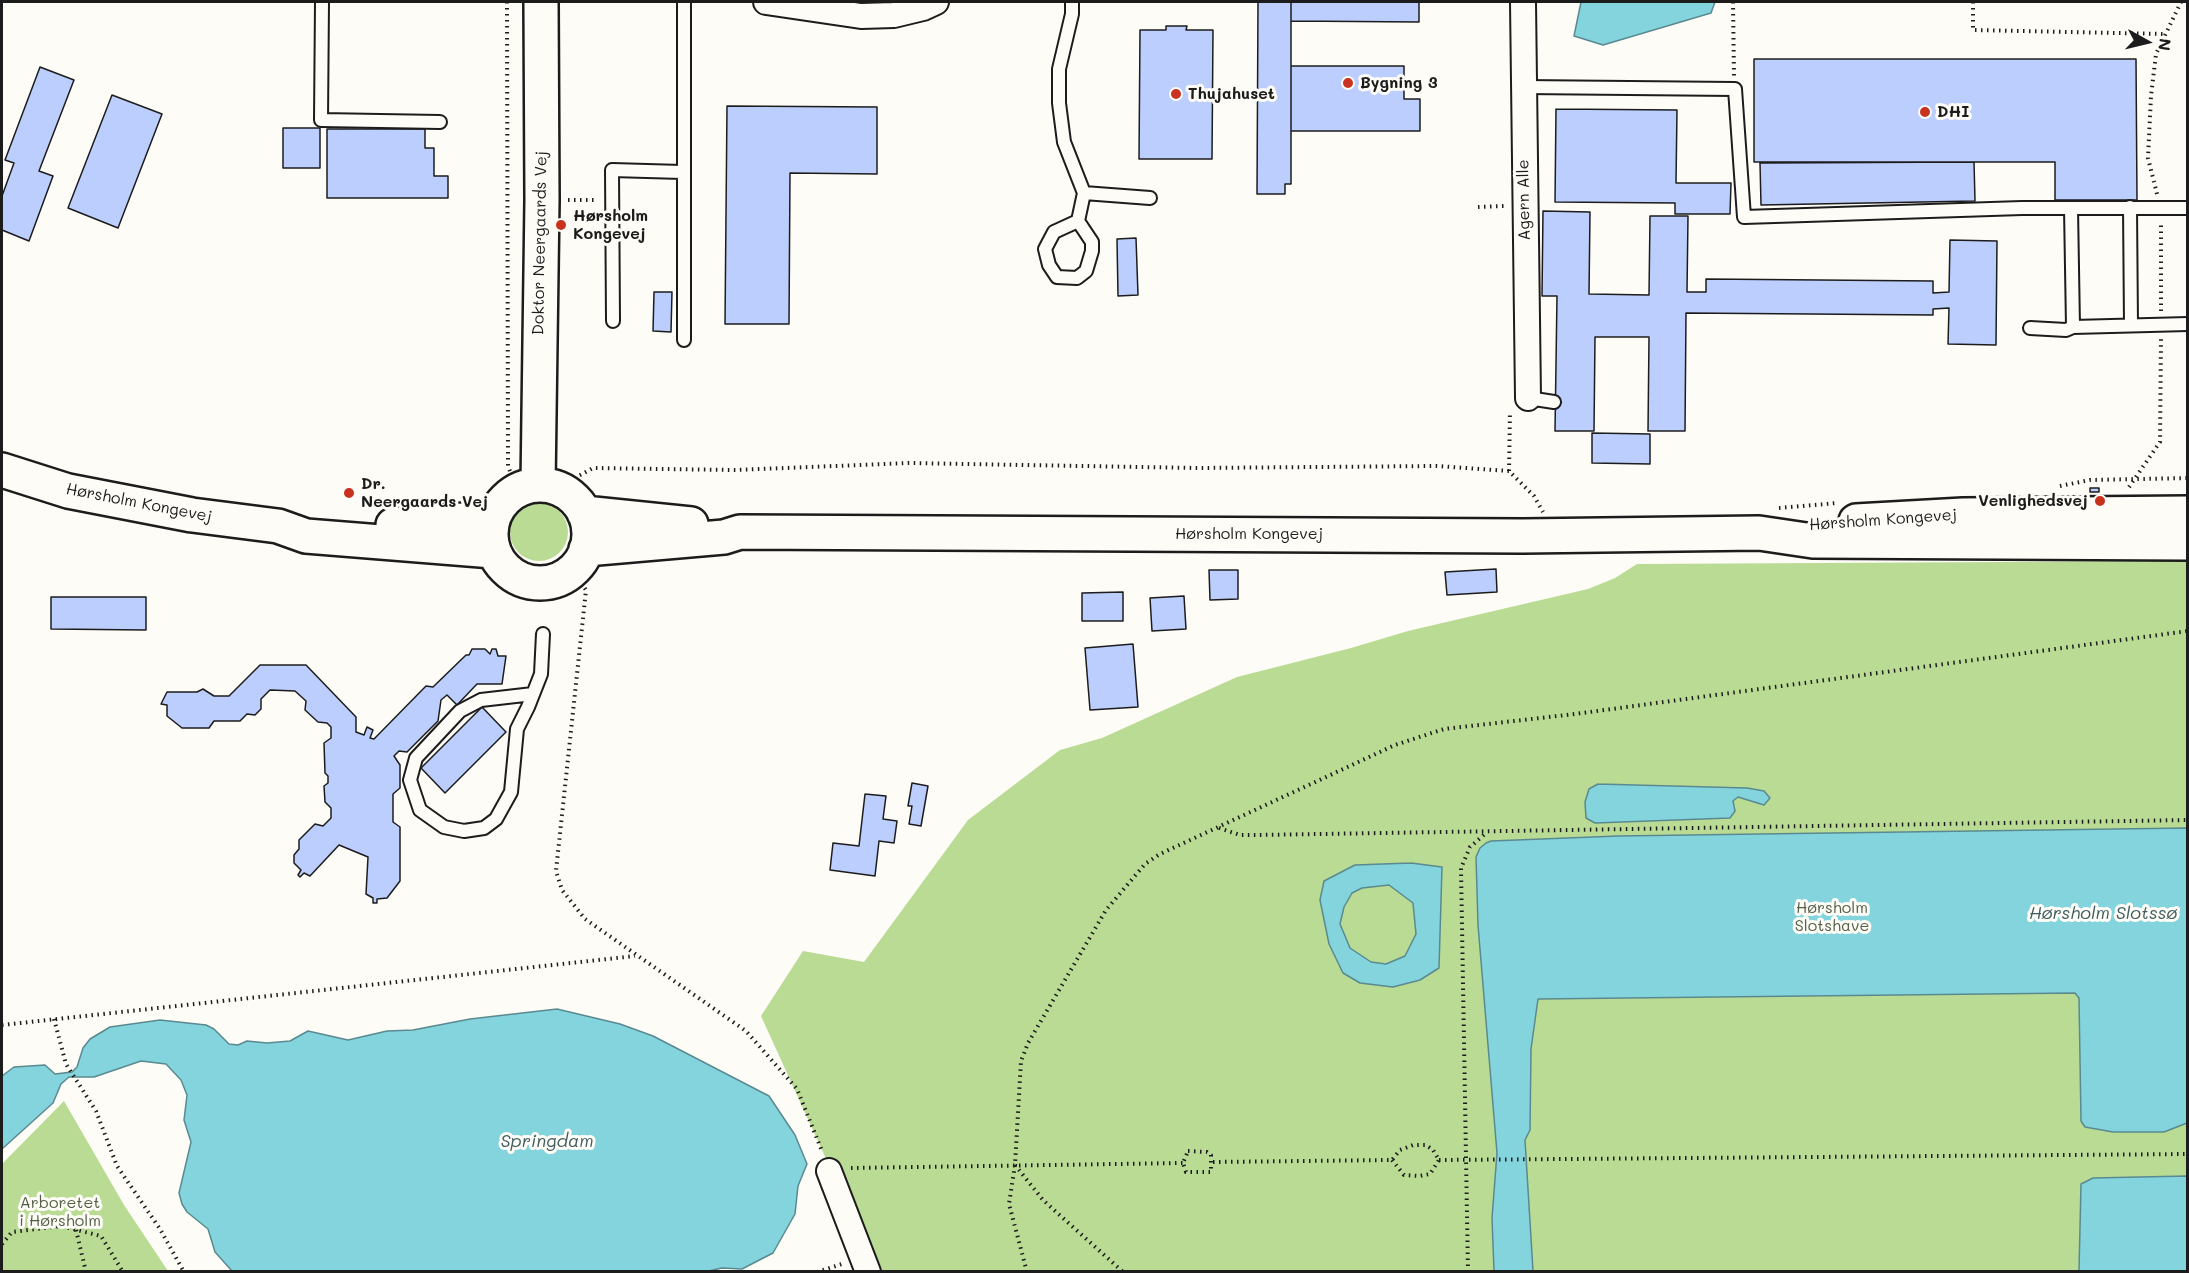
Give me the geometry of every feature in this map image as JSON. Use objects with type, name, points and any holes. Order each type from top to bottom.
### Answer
[{"type":"main road","name":"Doktor Neergaards Vej","points":[[537,488],[542,209],[541,2]]},
{"type":"main road","name":"Hørsholm Kongevej","points":[[2,470],[68,491],[192,515],[278,526],[306,536],[494,551]]},
{"type":"main road","points":[[537,488],[573,498],[584,513],[588,525],[580,559],[558,579],[540,583],[525,581],[512,574],[501,564],[494,551],[491,535],[493,518],[502,502],[537,488]]},
{"type":"main road","name":"Hørsholm Kongevej","points":[[584,513],[722,526],[740,532]]},
{"type":"main road","name":"Hørsholm Kongevej","points":[[580,559],[724,537],[740,532],[1523,536],[1764,521],[1812,523],[1963,515],[2187,513]]},
{"type":"main road","name":"Hørsholm Kongevej","points":[[278,526],[308,519],[404,525],[493,518]]},
{"type":"main road","name":"Hørsholm Kongevej","points":[[1764,521],[1813,541],[2187,543]]},
{"type":"main road","points":[[1969,542],[2010,532],[2187,531]]},
{"type":"street","points":[[766,2],[861,16],[894,15],[936,2]]},
{"type":"street","name":"Agern Alle","points":[[1523,2],[1528,398]]},
{"type":"street","points":[[837,1170],[868,1272]]},
{"type":"lane","points":[[322,2],[321,120],[440,122]]},
{"type":"lane","points":[[684,2],[682,172],[684,340]]},
{"type":"lane","points":[[1072,2],[1072,14],[1059,69],[1059,103],[1064,142],[1084,193],[1078,221],[1092,242],[1092,251],[1086,271],[1077,278],[1057,277],[1048,265],[1045,249],[1054,232],[1078,221]]},
{"type":"lane","points":[[1523,87],[1735,89],[1744,217],[2071,208],[2187,208]]},
{"type":"lane","points":[[613,321],[612,170],[682,172]]},
{"type":"lane","points":[[1084,193],[1150,198]]},
{"type":"lane","points":[[2130,207],[2131,325]]},
{"type":"lane","points":[[2071,208],[2073,327]]},
{"type":"lane","points":[[2030,328],[2066,330],[2073,327],[2187,324]]},
{"type":"lane","points":[[1528,398],[1554,402]]},
{"type":"lane","points":[[533,694],[481,700],[460,711],[416,758],[410,780],[420,810],[444,827],[464,831],[484,828],[496,819],[511,792],[517,729],[533,694],[541,674],[543,633]]},
{"type":"path","points":[[507,2],[508,466],[537,488],[593,468],[736,470],[908,463],[1198,468],[1437,466],[1509,471],[1534,495],[1546,517]]},
{"type":"path","points":[[1733,2],[1735,89]]},
{"type":"path","points":[[1973,2],[1973,30],[2167,34]]},
{"type":"path","points":[[2151,96],[2156,54],[2181,2]]},
{"type":"path","points":[[1478,207],[1524,205]]},
{"type":"path","points":[[1509,471],[1511,400],[1528,398]]},
{"type":"path","points":[[2052,486],[2090,480],[2187,478]]},
{"type":"path","points":[[1764,521],[1849,502]]},
{"type":"path","points":[[580,559],[586,590],[556,871],[562,890],[585,919],[635,956],[746,1031],[797,1089],[837,1170],[861,1166],[1183,1163]]},
{"type":"path","points":[[1027,1272],[1009,1204],[1015,1165],[1022,1061],[1028,1043],[1106,910],[1145,864],[1395,746],[1444,729],[1575,714],[2187,631]]},
{"type":"path","points":[[1218,828],[1239,835],[1258,836],[2187,820]]},
{"type":"path","points":[[1468,1272],[1461,868],[1470,847],[1488,831]]},
{"type":"path","points":[[2,1024],[635,956]]},
{"type":"path","points":[[54,1019],[60,1048],[72,1077],[96,1111],[117,1166],[160,1229],[184,1272]]},
{"type":"path","points":[[1392,1160],[1400,1150],[1413,1145],[1426,1145],[1433,1150],[1439,1160]]},
{"type":"path","points":[[1188,1151],[1207,1152],[1213,1162],[1211,1172],[1205,1174],[1186,1173],[1183,1163],[1188,1151]]},
{"type":"path","points":[[1439,1160],[2187,1154]]},
{"type":"path","points":[[1392,1160],[1404,1175],[1419,1176],[1430,1174],[1439,1160]]},
{"type":"path","points":[[1213,1162],[1392,1160]]},
{"type":"path","points":[[1015,1165],[1043,1200],[1123,1272]]},
{"type":"path","points":[[2,1244],[12,1232],[61,1226],[101,1236],[123,1272]]},
{"type":"path","points":[[76,1230],[86,1272]]},
{"type":"green space","points":[[539,503],[550,505],[563,516],[568,532],[566,543],[555,556],[539,561],[528,559],[515,548],[510,532],[512,521],[523,508]]},
{"type":"green space","name":"Hørsholm Slotshave","points":[[2187,561],[2187,1271],[877,1271],[761,1016],[803,951],[864,962],[968,820],[1060,750],[1102,738],[1237,677],[1408,631],[1588,589],[1615,578],[1637,564]]},
{"type":"green space","name":"Arboretet i Hørsholm","points":[[64,1101],[124,1205],[168,1271],[2,1271],[2,1164]]},
{"type":"water","points":[[1581,2],[1715,2],[1711,13],[1603,45],[1574,36]]},
{"type":"water","points":[[1598,784],[1747,788],[1764,791],[1770,798],[1764,805],[1738,797],[1733,801],[1735,811],[1730,818],[1595,823],[1586,818],[1585,802],[1589,789]]},
{"type":"water","name":"Hørsholm Slotssø","points":[[2187,828],[2187,1123],[2164,1132],[2113,1132],[2085,1127],[2081,1121],[2079,998],[2075,993],[1538,999],[1531,1049],[1530,1130],[1525,1140],[1533,1271],[1494,1271],[1492,1218],[1497,1153],[1478,925],[1476,857],[1480,848],[1486,843],[1618,836]]},
{"type":"water","points":[[1411,863],[1442,867],[1439,968],[1420,980],[1393,987],[1360,983],[1343,973],[1329,944],[1320,900],[1324,881],[1355,865]],"holes":[[[1389,885],[1413,903],[1416,934],[1405,956],[1386,964],[1371,962],[1350,948],[1340,924],[1344,907],[1352,893],[1362,888]]]},
{"type":"water","name":"Springdam","points":[[557,1009],[620,1024],[653,1036],[769,1096],[795,1135],[807,1164],[798,1186],[795,1214],[773,1253],[742,1269],[722,1268],[704,1272],[232,1271],[215,1252],[208,1229],[187,1212],[182,1204],[179,1193],[191,1142],[184,1120],[187,1095],[181,1080],[166,1064],[141,1061],[94,1077],[69,1077],[61,1084],[53,1103],[2,1149],[2,1076],[14,1067],[45,1065],[55,1074],[72,1072],[77,1067],[83,1048],[90,1039],[110,1027],[160,1020],[206,1025],[214,1029],[229,1044],[238,1045],[247,1041],[267,1043],[290,1041],[308,1031],[348,1040],[387,1031],[413,1030],[470,1019]]},
{"type":"water","points":[[2187,1176],[2187,1271],[2079,1271],[2081,1184],[2093,1178]]},
{"type":"building","points":[[1258,2],[1291,2],[1291,184],[1285,184],[1285,194],[1257,194]]},
{"type":"building","points":[[1291,2],[1419,2],[1419,22],[1291,21]]},
{"type":"building","name":"Thujahuset","points":[[1166,26],[1187,26],[1186,30],[1213,30],[1212,159],[1139,159],[1140,30],[1166,30]]},
{"type":"building","points":[[1754,59],[2136,59],[2137,200],[2055,200],[2055,162],[1754,162]]},
{"type":"building","name":"Bygning 3","points":[[1291,66],[1404,66],[1404,99],[1420,99],[1420,131],[1291,131]]},
{"type":"building","points":[[40,67],[74,80],[39,171],[53,176],[29,241],[2,230],[2,196],[14,163],[5,160]]},
{"type":"building","points":[[112,95],[162,114],[118,228],[68,208]]},
{"type":"building","points":[[727,106],[877,107],[877,174],[790,173],[789,324],[725,324]]},
{"type":"building","points":[[1556,109],[1677,110],[1676,183],[1731,183],[1730,214],[1675,214],[1675,203],[1555,202]]},
{"type":"building","points":[[283,128],[320,128],[320,168],[283,168]]},
{"type":"building","points":[[327,129],[425,129],[425,148],[434,148],[434,176],[448,176],[448,198],[327,198]]},
{"type":"building","points":[[1974,162],[1975,201],[1761,205],[1760,163]]},
{"type":"building","points":[[1543,211],[1590,212],[1589,294],[1649,295],[1650,216],[1688,216],[1687,292],[1706,292],[1706,279],[1933,281],[1933,293],[1949,292],[1950,240],[1997,241],[1996,345],[1948,344],[1949,308],[1933,309],[1933,315],[1686,313],[1685,431],[1648,431],[1649,337],[1595,337],[1594,431],[1555,431],[1557,296],[1542,296]]},
{"type":"building","points":[[1136,238],[1138,295],[1118,296],[1117,239]]},
{"type":"building","points":[[654,292],[672,292],[671,332],[653,331]]},
{"type":"building","points":[[1592,433],[1650,434],[1650,464],[1592,463]]},
{"type":"building","points":[[2090,488],[2099,488],[2099,492],[2090,492]]},
{"type":"building","points":[[1496,569],[1497,592],[1447,595],[1445,572]]},
{"type":"building","points":[[1209,570],[1238,570],[1238,599],[1210,600]]},
{"type":"building","points":[[1123,592],[1123,621],[1082,621],[1082,593]]},
{"type":"building","points":[[1184,596],[1186,629],[1152,631],[1150,598]]},
{"type":"building","points":[[51,597],[146,597],[146,630],[51,629]]},
{"type":"building","points":[[1133,644],[1138,707],[1090,710],[1085,648]]},
{"type":"building","points":[[472,649],[485,649],[490,654],[492,649],[496,649],[498,656],[506,656],[502,684],[477,684],[457,705],[447,695],[441,700],[438,721],[407,752],[399,751],[394,756],[400,765],[400,788],[393,794],[393,822],[400,827],[400,881],[387,898],[377,899],[377,903],[373,903],[373,898],[366,894],[368,857],[339,845],[310,876],[304,873],[300,877],[298,875],[301,870],[294,863],[294,855],[299,849],[299,840],[315,824],[323,826],[331,818],[331,808],[325,802],[324,786],[328,783],[328,776],[325,773],[324,743],[331,738],[331,727],[327,723],[318,722],[305,710],[306,701],[295,691],[270,690],[261,699],[261,709],[255,715],[247,714],[240,721],[214,721],[209,728],[182,728],[167,716],[167,705],[161,704],[167,692],[197,692],[203,689],[214,696],[229,696],[260,665],[306,665],[356,717],[356,732],[364,735],[367,727],[373,730],[370,738],[374,739],[426,686],[433,687],[466,655],[469,655]]},
{"type":"building","points":[[482,707],[506,732],[445,793],[421,768]]},
{"type":"building","points":[[912,783],[928,786],[921,826],[909,824],[912,806],[908,806]]},
{"type":"building","points":[[865,794],[886,796],[883,819],[897,821],[894,843],[879,841],[875,876],[830,870],[833,843],[859,846]]},
{"type":"place","name":"Bygning 3","points":[[1348,83]]},
{"type":"place","name":"Thujahuset","points":[[1176,94]]},
{"type":"place","name":"DHI","points":[[1925,112]]},
{"type":"place","name":"Hørsholm Kongevej","points":[[561,225]]},
{"type":"place","name":"Dr. Neergaards Vej","points":[[349,493]]},
{"type":"place","name":"Venlighedsvej","points":[[2100,501]]}]
